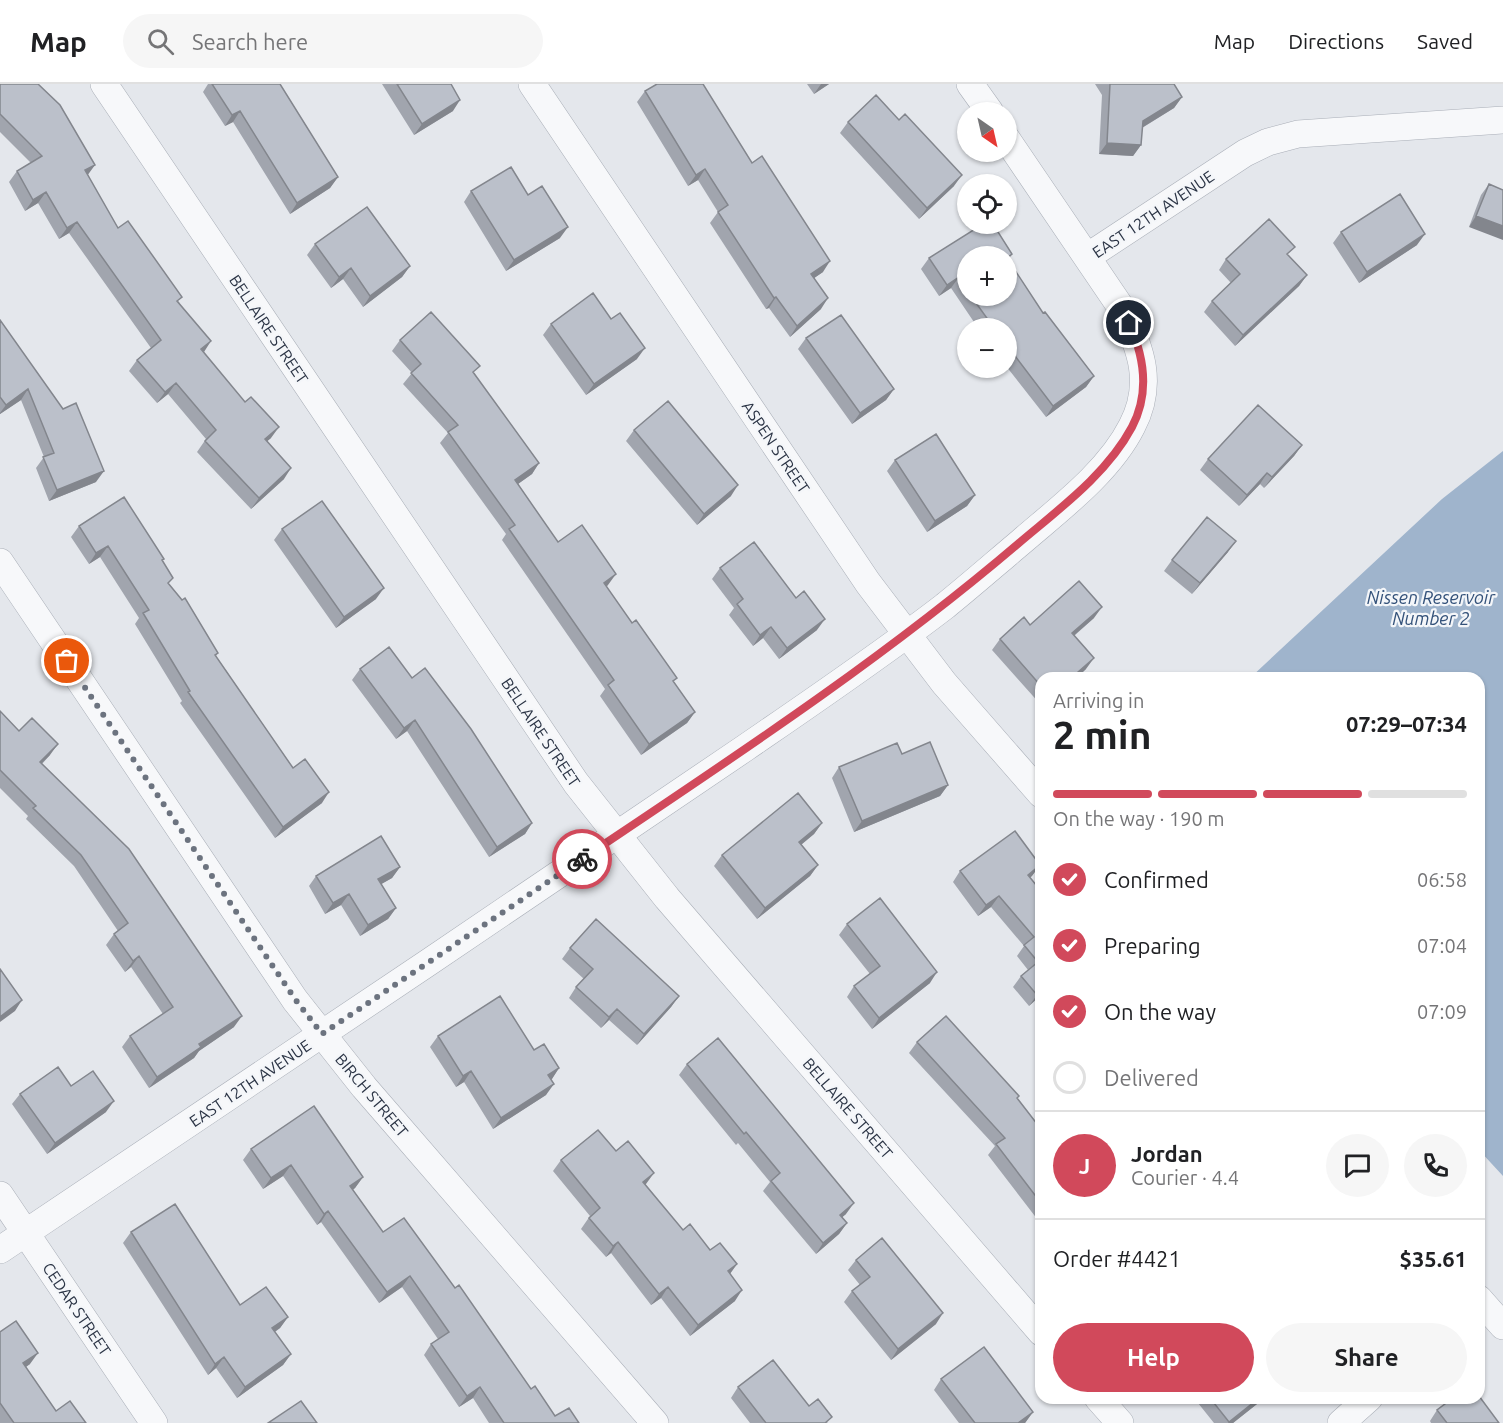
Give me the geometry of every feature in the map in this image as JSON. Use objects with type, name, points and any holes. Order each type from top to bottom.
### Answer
[{"type":"street","name":"BELLAIRE STREET","points":[[104,84],[576,783],[667,898],[1035,1325]]},
{"type":"street","name":"ASPEN STREET","points":[[532,84],[868,583],[944,683],[1035,787]]},
{"type":"street","points":[[970,84],[983,102]]},
{"type":"street","name":"EAST 12TH AVENUE","points":[[0,1250],[617,836],[831,689],[946,605],[1060,509],[1100,471],[1133,426],[1141,404],[1144,381],[1142,360],[1135,336],[1122,309],[1087,257],[1245,153],[1268,142],[1298,134],[1503,120]]},
{"type":"street","points":[[1017,154],[1087,257]]},
{"type":"street","name":"BIRCH STREET","points":[[0,562],[295,999],[364,1087],[656,1423]]},
{"type":"street","name":"CEDAR STREET","points":[[0,1195],[154,1423]]},
{"type":"street","points":[[1485,1309],[1503,1326]]},
{"type":"street","points":[[1103,1404],[1120,1423]]},
{"type":"street","points":[[1341,1423],[1362,1404]]},
{"type":"water","name":"Nissen Reservoir Number 2","points":[[1503,451],[1503,1176],[1485,1156],[1485,672],[1256,672],[1442,499]]},
{"type":"building","points":[[0,84],[38,84],[60,105],[95,165],[85,170],[118,228],[128,221],[182,297],[177,301],[211,341],[201,349],[245,402],[251,397],[279,427],[265,439],[291,468],[259,498],[205,441],[216,430],[176,383],[165,392],[137,360],[161,340],[77,222],[67,228],[46,192],[33,200],[17,171],[42,156],[0,114]]},
{"type":"building","points":[[212,84],[280,84],[338,177],[297,203],[240,111],[232,115]]},
{"type":"building","points":[[397,84],[451,84],[460,100],[422,124]]},
{"type":"building","points":[[657,84],[703,84],[752,163],[762,156],[830,261],[811,274],[828,298],[797,326],[776,297],[774,298],[718,212],[728,205],[705,169],[696,175],[645,91]]},
{"type":"building","points":[[1110,84],[1174,84],[1182,97],[1143,121],[1141,145],[1107,143]]},
{"type":"building","points":[[876,95],[899,120],[905,114],[961,174],[957,174],[957,180],[927,208],[848,122]]},
{"type":"building","points":[[511,167],[528,195],[542,186],[568,227],[514,260],[471,191]]},
{"type":"building","points":[[1489,184],[1503,190],[1503,226],[1476,216]]},
{"type":"building","points":[[1400,194],[1425,234],[1367,272],[1341,232]]},
{"type":"building","points":[[367,207],[410,266],[370,296],[351,268],[339,277],[315,244]]},
{"type":"building","points":[[1269,219],[1295,247],[1287,254],[1307,275],[1243,335],[1212,301],[1240,274],[1226,259]]},
{"type":"building","points":[[967,234],[999,234],[1007,246],[957,246],[957,278],[947,285],[929,258]]},
{"type":"building","points":[[1017,273],[1043,313],[1045,312],[1094,376],[1053,406],[1017,359],[1017,318],[987,318],[978,306],[1017,306]]},
{"type":"building","points":[[593,293],[611,319],[620,313],[645,348],[594,384],[551,324]]},
{"type":"building","points":[[431,312],[480,366],[473,372],[539,463],[515,480],[558,542],[582,525],[616,574],[604,583],[632,623],[636,620],[677,678],[673,681],[695,712],[649,744],[608,685],[614,680],[509,529],[515,525],[448,432],[458,425],[411,373],[421,364],[400,340]]},
{"type":"building","points":[[841,315],[894,389],[860,413],[806,338]]},
{"type":"building","points":[[0,320],[63,409],[76,403],[104,471],[57,490],[43,457],[54,453],[28,389],[6,405],[0,397]]},
{"type":"building","points":[[668,401],[738,485],[704,514],[634,430]]},
{"type":"building","points":[[1258,405],[1302,445],[1272,477],[1267,473],[1247,495],[1208,459]]},
{"type":"building","points":[[936,434],[975,495],[935,521],[895,460]]},
{"type":"building","points":[[124,497],[164,559],[162,560],[173,578],[168,583],[182,600],[185,598],[218,653],[215,655],[293,768],[305,759],[329,792],[283,827],[188,692],[190,691],[143,613],[149,610],[108,546],[96,553],[79,526]]},
{"type":"building","points":[[322,501],[384,588],[344,617],[282,529]]},
{"type":"building","points":[[1207,517],[1236,541],[1200,583],[1172,560]]},
{"type":"building","points":[[754,542],[796,598],[804,591],[825,619],[787,648],[771,627],[760,635],[737,604],[743,599],[720,568]]},
{"type":"building","points":[[1079,581],[1102,607],[1072,633],[1094,658],[1078,672],[1035,672],[1035,679],[1000,639],[1024,617],[1030,625]]},
{"type":"building","points":[[389,647],[412,678],[425,668],[471,729],[532,823],[497,847],[415,720],[404,728],[360,669]]},
{"type":"building","points":[[0,711],[19,731],[32,718],[58,744],[40,762],[129,849],[242,1016],[199,1044],[201,1047],[157,1077],[130,1036],[173,1007],[139,956],[133,961],[114,934],[128,923],[81,855],[33,808],[36,806],[0,770]]},
{"type":"building","points":[[930,742],[948,785],[862,821],[839,767],[897,743],[902,754]]},
{"type":"building","points":[[798,793],[822,823],[799,842],[818,865],[765,908],[722,855]]},
{"type":"building","points":[[1015,831],[1035,858],[1035,869],[1028,875],[1035,884],[1035,958],[1024,945],[1034,937],[999,896],[986,905],[960,871]]},
{"type":"building","points":[[381,836],[400,867],[378,879],[396,908],[368,925],[349,894],[333,903],[316,876]]},
{"type":"building","points":[[880,898],[937,972],[879,1018],[854,986],[880,966],[847,924]]},
{"type":"building","points":[[596,919],[679,996],[644,1034],[617,1009],[609,1017],[576,987],[593,969],[570,948]]},
{"type":"building","points":[[1035,964],[1035,993],[1021,976]]},
{"type":"building","points":[[0,969],[22,1000],[0,1017]]},
{"type":"building","points":[[500,996],[534,1050],[544,1044],[559,1068],[548,1075],[554,1084],[501,1118],[471,1071],[463,1076],[438,1036]]},
{"type":"building","points":[[946,1016],[1019,1096],[1017,1098],[1035,1121],[1035,1195],[996,1144],[1005,1138],[917,1042]]},
{"type":"building","points":[[718,1038],[854,1203],[840,1215],[847,1223],[823,1243],[771,1181],[780,1173],[746,1132],[744,1134],[687,1064]]},
{"type":"building","points":[[58,1067],[71,1086],[93,1071],[114,1101],[55,1143],[20,1094]]},
{"type":"building","points":[[314,1106],[363,1177],[350,1186],[383,1232],[404,1218],[455,1288],[459,1285],[531,1389],[535,1386],[555,1416],[569,1408],[579,1423],[504,1423],[480,1387],[467,1396],[431,1344],[449,1332],[410,1276],[387,1292],[328,1211],[324,1214],[291,1165],[271,1178],[251,1149]]},
{"type":"building","points":[[598,1130],[616,1151],[628,1141],[654,1173],[643,1182],[683,1230],[690,1224],[710,1250],[720,1243],[737,1264],[728,1271],[742,1290],[698,1325],[668,1287],[659,1294],[618,1242],[613,1246],[589,1218],[600,1208],[561,1160]]},
{"type":"building","points":[[175,1204],[240,1305],[266,1287],[288,1317],[272,1328],[291,1354],[245,1387],[224,1357],[215,1364],[131,1232]]},
{"type":"building","points":[[882,1238],[943,1313],[898,1349],[852,1291],[870,1277],[856,1260]]},
{"type":"building","points":[[16,1321],[38,1353],[23,1363],[56,1411],[70,1401],[86,1423],[14,1423],[0,1403],[0,1332]]},
{"type":"building","points":[[984,1347],[1033,1412],[1018,1423],[975,1423],[941,1379]]},
{"type":"building","points":[[773,1360],[809,1406],[818,1399],[832,1417],[825,1423],[766,1423],[738,1387]]},
{"type":"building","points":[[301,1401],[317,1423],[268,1423]]},
{"type":"building","points":[[1215,1404],[1252,1404],[1229,1422]]},
{"type":"building","points":[[1445,1404],[1485,1404],[1499,1423],[1447,1423],[1437,1410]]},
{"type":"way so far","points":[[67,661],[295,999],[322,1034],[582,859]]},
{"type":"route","points":[[582,859],[831,689],[946,605],[1060,509],[1100,471],[1133,426],[1141,404],[1144,381],[1142,360],[1129,323]]}]
